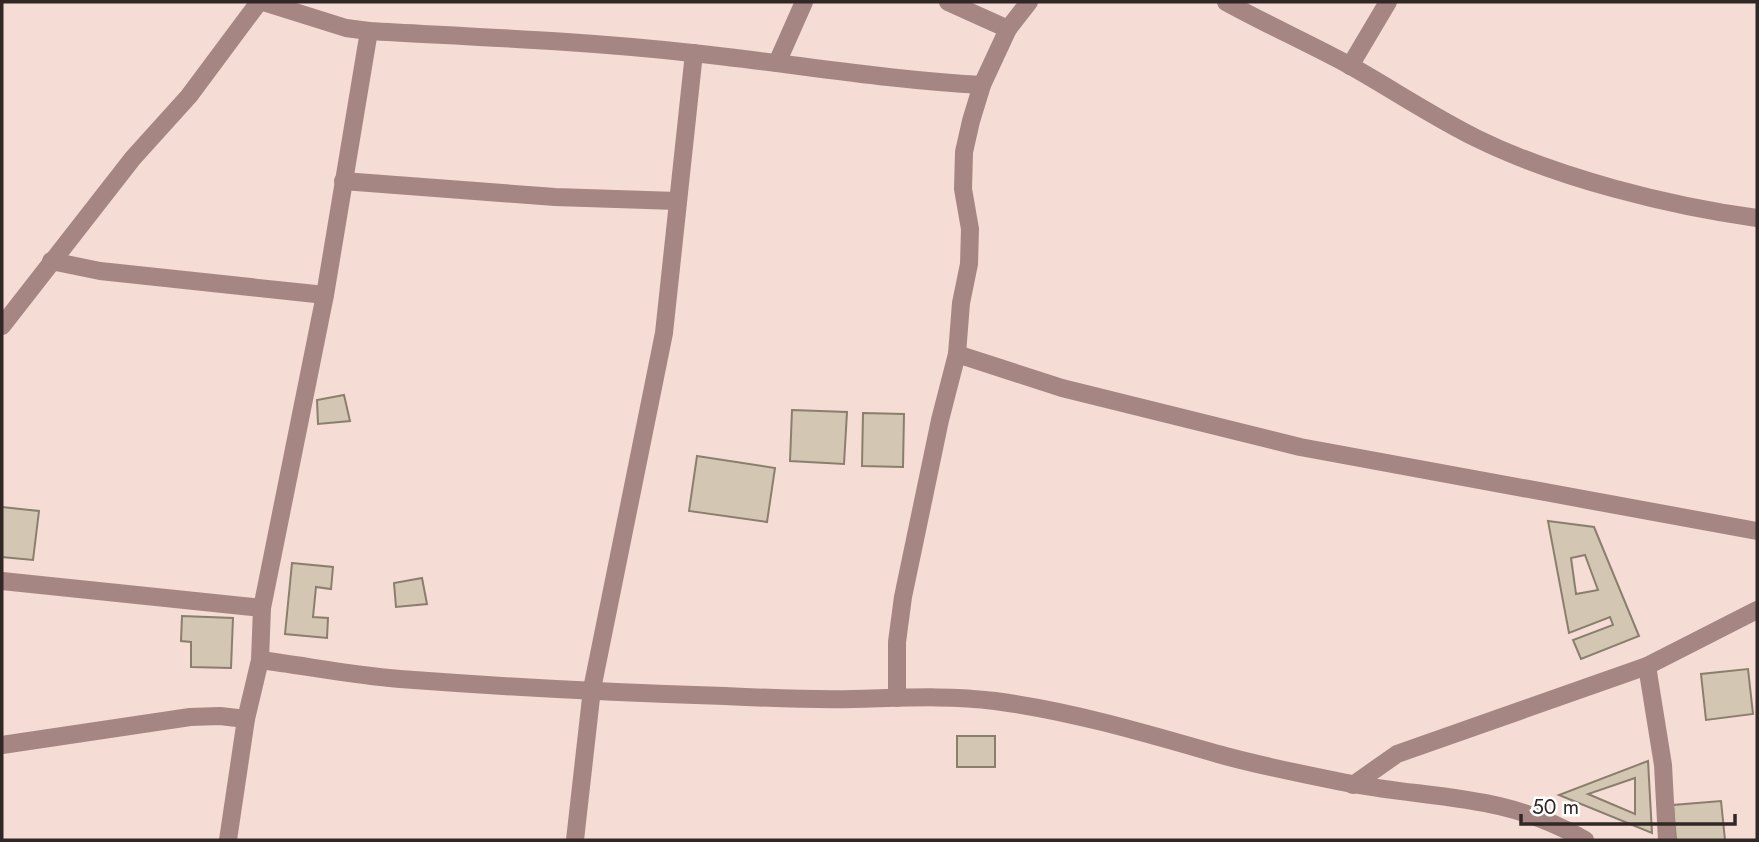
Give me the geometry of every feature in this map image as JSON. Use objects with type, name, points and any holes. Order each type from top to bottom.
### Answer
[{"type":"street","points":[[2,326],[133,158],[189,96],[261,2],[346,28],[369,31],[592,43],[694,53],[920,82],[982,85]]},
{"type":"street","points":[[777,63],[804,2]]},
{"type":"street","points":[[948,2],[1008,29]]},
{"type":"street","points":[[897,698],[897,642],[903,597],[940,420],[957,354],[961,303],[969,264],[970,229],[963,189],[964,152],[982,85],[1008,29],[1029,2]]},
{"type":"street","points":[[1226,2],[1350,66],[1479,140],[1557,170],[1672,203],[1757,218]]},
{"type":"street","points":[[1350,66],[1388,2]]},
{"type":"street","points":[[223,840],[260,660],[262,608],[326,295],[369,31]]},
{"type":"street","points":[[575,840],[592,689],[664,333],[694,53]]},
{"type":"street","points":[[343,181],[555,198],[677,201]]},
{"type":"street","points":[[51,261],[100,271],[326,295]]},
{"type":"street","points":[[957,354],[1062,388],[1300,447],[1757,531]]},
{"type":"street","points":[[2,581],[262,608]]},
{"type":"street","points":[[1353,785],[1397,754],[1647,666],[1757,610]]},
{"type":"street","points":[[260,660],[398,678],[592,689],[722,696],[937,696],[995,701],[1163,737],[1220,755],[1353,785],[1460,797],[1507,807],[1534,815],[1585,840]]},
{"type":"street","points":[[1647,666],[1663,765],[1667,840]]},
{"type":"street","points":[[2,745],[190,717],[246,719]]},
{"type":"building","points":[[344,395],[350,421],[318,424],[317,400]]},
{"type":"building","points":[[792,410],[847,412],[844,464],[790,461]]},
{"type":"building","points":[[863,413],[904,414],[903,467],[862,466]]},
{"type":"building","points":[[697,456],[775,468],[767,522],[689,511]]},
{"type":"building","points":[[2,507],[39,511],[33,560],[2,557]]},
{"type":"building","points":[[1548,521],[1594,527],[1639,636],[1581,659],[1573,640],[1613,625],[1610,617],[1569,633]],"holes":[[[1585,555],[1598,590],[1576,594],[1571,558]]]},
{"type":"building","points":[[292,563],[333,567],[331,589],[316,587],[313,617],[328,618],[327,638],[285,634]]},
{"type":"building","points":[[422,578],[427,604],[396,607],[394,583]]},
{"type":"building","points":[[182,616],[233,618],[231,668],[191,667],[191,642],[181,641]]},
{"type":"building","points":[[1748,669],[1753,714],[1706,720],[1701,674]]},
{"type":"building","points":[[957,736],[995,736],[995,767],[957,767]]},
{"type":"building","points":[[1648,761],[1652,833],[1559,795]],"holes":[[[1635,778],[1635,814],[1588,794]]]},
{"type":"building","points":[[1721,801],[1725,840],[1676,840],[1673,805]]}]
